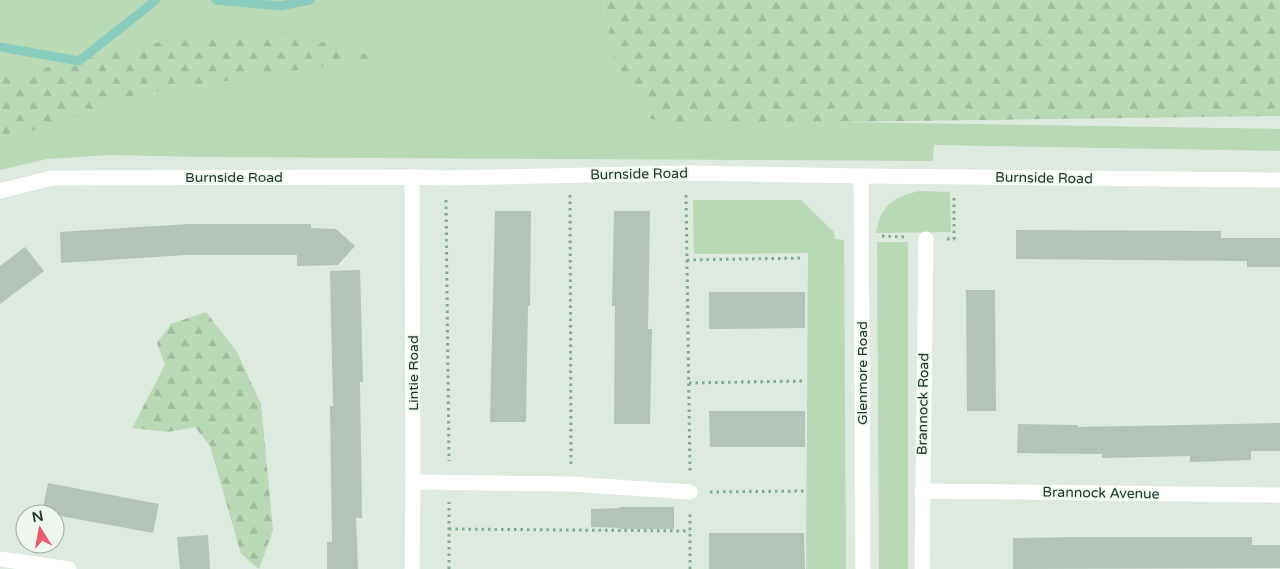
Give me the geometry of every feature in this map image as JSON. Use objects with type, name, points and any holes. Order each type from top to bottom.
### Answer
[{"type":"street","name":"Burnside Road","points":[[0,191],[52,178],[412,176],[446,178],[686,173],[1280,180]]},
{"type":"street","name":"Lintie Road","points":[[412,176],[412,569]]},
{"type":"street","name":"Glenmore Road","points":[[861,176],[863,569]]},
{"type":"street","name":"Brannock Road","points":[[922,569],[926,239]]},
{"type":"street","points":[[413,482],[571,484],[690,492]]},
{"type":"street","name":"Brannock Avenue","points":[[922,491],[1280,494]]},
{"type":"street","points":[[0,559],[69,569]]},
{"type":"path","points":[[686,173],[690,569]]},
{"type":"path","points":[[570,175],[571,484]]},
{"type":"path","points":[[446,178],[450,483],[448,569]]},
{"type":"path","points":[[687,260],[803,258]]},
{"type":"path","points":[[689,383],[803,381]]},
{"type":"path","points":[[690,492],[804,491]]},
{"type":"path","points":[[449,529],[690,531]]},
{"type":"green space","points":[[0,0],[603,0],[615,65],[651,119],[1280,129],[1280,151],[934,145],[933,161],[110,155],[47,159],[0,170]]},
{"type":"green space","points":[[603,0],[1280,0],[1280,116],[689,124],[651,119],[615,65]]},
{"type":"green space","points":[[291,33],[378,58],[137,94],[0,142],[0,78],[161,42]]},
{"type":"green space","points":[[920,191],[950,192],[951,232],[876,233],[881,216],[890,204],[896,199]]},
{"type":"green space","points":[[693,200],[801,200],[834,232],[835,239],[844,240],[846,569],[806,569],[808,253],[694,254]]},
{"type":"green space","points":[[877,242],[908,242],[908,569],[879,569]]},
{"type":"green space","points":[[206,312],[237,352],[261,404],[273,530],[259,569],[241,554],[210,446],[195,427],[168,432],[132,428],[165,365],[157,343],[171,324]]},
{"type":"building","points":[[495,211],[531,211],[526,422],[490,422]]},
{"type":"building","points":[[614,211],[650,211],[648,329],[652,329],[650,424],[614,424],[615,306],[612,306]]},
{"type":"building","points":[[188,224],[311,224],[311,228],[336,229],[355,246],[338,265],[297,266],[297,255],[186,255],[61,263],[60,232]]},
{"type":"building","points":[[1016,230],[1221,231],[1221,238],[1280,238],[1280,267],[1247,267],[1247,261],[1016,259]]},
{"type":"building","points":[[25,247],[44,271],[0,304],[0,266]]},
{"type":"building","points":[[360,270],[363,382],[360,382],[362,518],[356,518],[358,569],[327,569],[327,542],[332,542],[330,406],[333,406],[330,271]]},
{"type":"building","points":[[966,290],[995,290],[996,411],[967,411]]},
{"type":"building","points":[[709,292],[805,292],[805,328],[709,329]]},
{"type":"building","points":[[709,411],[805,411],[805,447],[710,447]]},
{"type":"building","points":[[1280,423],[1280,451],[1251,451],[1251,460],[1190,462],[1190,456],[1102,458],[1102,454],[1017,453],[1018,424],[1078,425],[1078,427]]},
{"type":"building","points":[[48,483],[159,504],[153,533],[65,517],[65,504],[44,504]]},
{"type":"building","points":[[674,507],[674,529],[591,527],[591,509]]},
{"type":"building","points":[[709,533],[804,533],[805,569],[709,569]]},
{"type":"building","points":[[208,535],[210,569],[180,569],[177,537]]},
{"type":"building","points":[[1252,537],[1252,545],[1280,545],[1280,568],[1013,569],[1013,538]]},
{"type":"waterway","points":[[0,47],[79,61],[156,0]]},
{"type":"waterway","points":[[216,0],[280,6],[310,0]]}]
